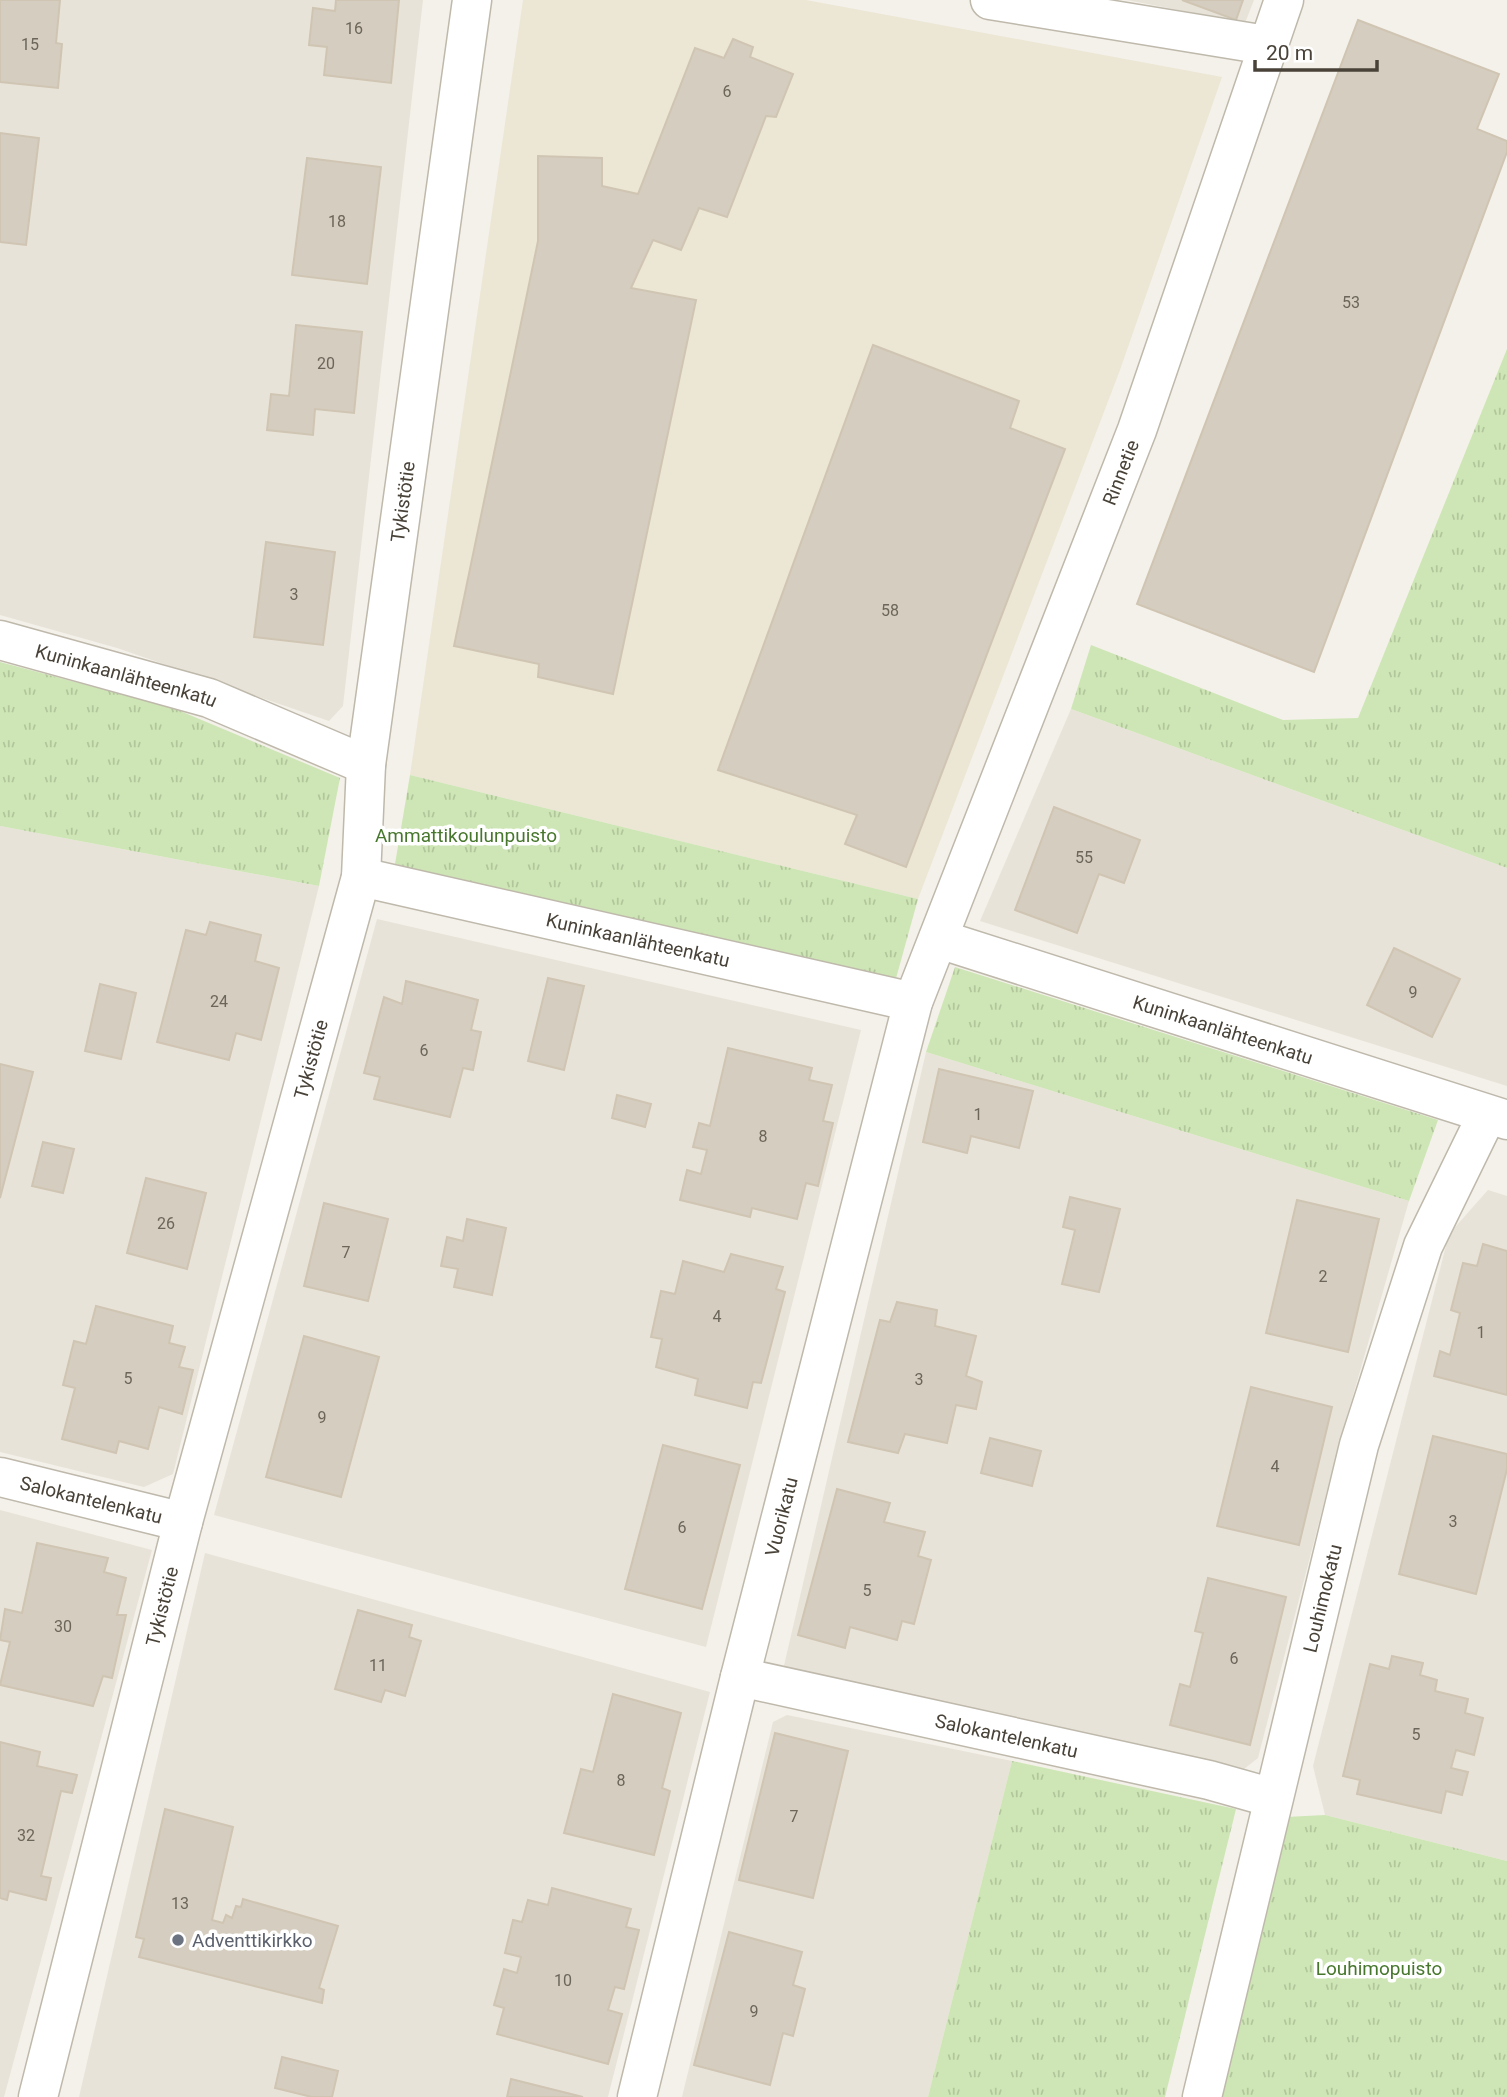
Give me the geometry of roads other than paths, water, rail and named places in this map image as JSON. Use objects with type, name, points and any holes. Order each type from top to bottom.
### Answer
[{"type":"street","name":"Tykistötie","points":[[37,2097],[183,1522],[361,877],[366,765],[472,0]]},
{"type":"street","points":[[990,0],[1266,45]]},
{"type":"street","name":"Rinnetie","points":[[939,939],[1137,430],[1266,45],[1284,0]]},
{"type":"street","name":"Kuninkaanlähteenkatu","points":[[0,640],[209,698],[366,765]]},
{"type":"street","name":"Kuninkaanlähteenkatu","points":[[361,877],[913,1002]]},
{"type":"street","name":"Kuninkaanlähteenkatu","points":[[939,939],[1497,1117]]},
{"type":"street","name":"Vuorikatu","points":[[637,2097],[740,1678],[913,1002],[939,939]]},
{"type":"street","name":"Louhimokatu","points":[[1202,2097],[1359,1445],[1423,1246],[1497,1117]]},
{"type":"street","name":"Salokantelenkatu","points":[[0,1477],[183,1522]]},
{"type":"street","name":"Salokantelenkatu","points":[[740,1678],[1209,1780],[1273,1798]]},
{"type":"place","name":"Adventtikirkko","points":[[178,1940]]},
{"type":"park label","name":"Ammattikoulunpuisto","points":[[466,835]]},
{"type":"park label","name":"Louhimopuisto","points":[[1379,1968]]}]
